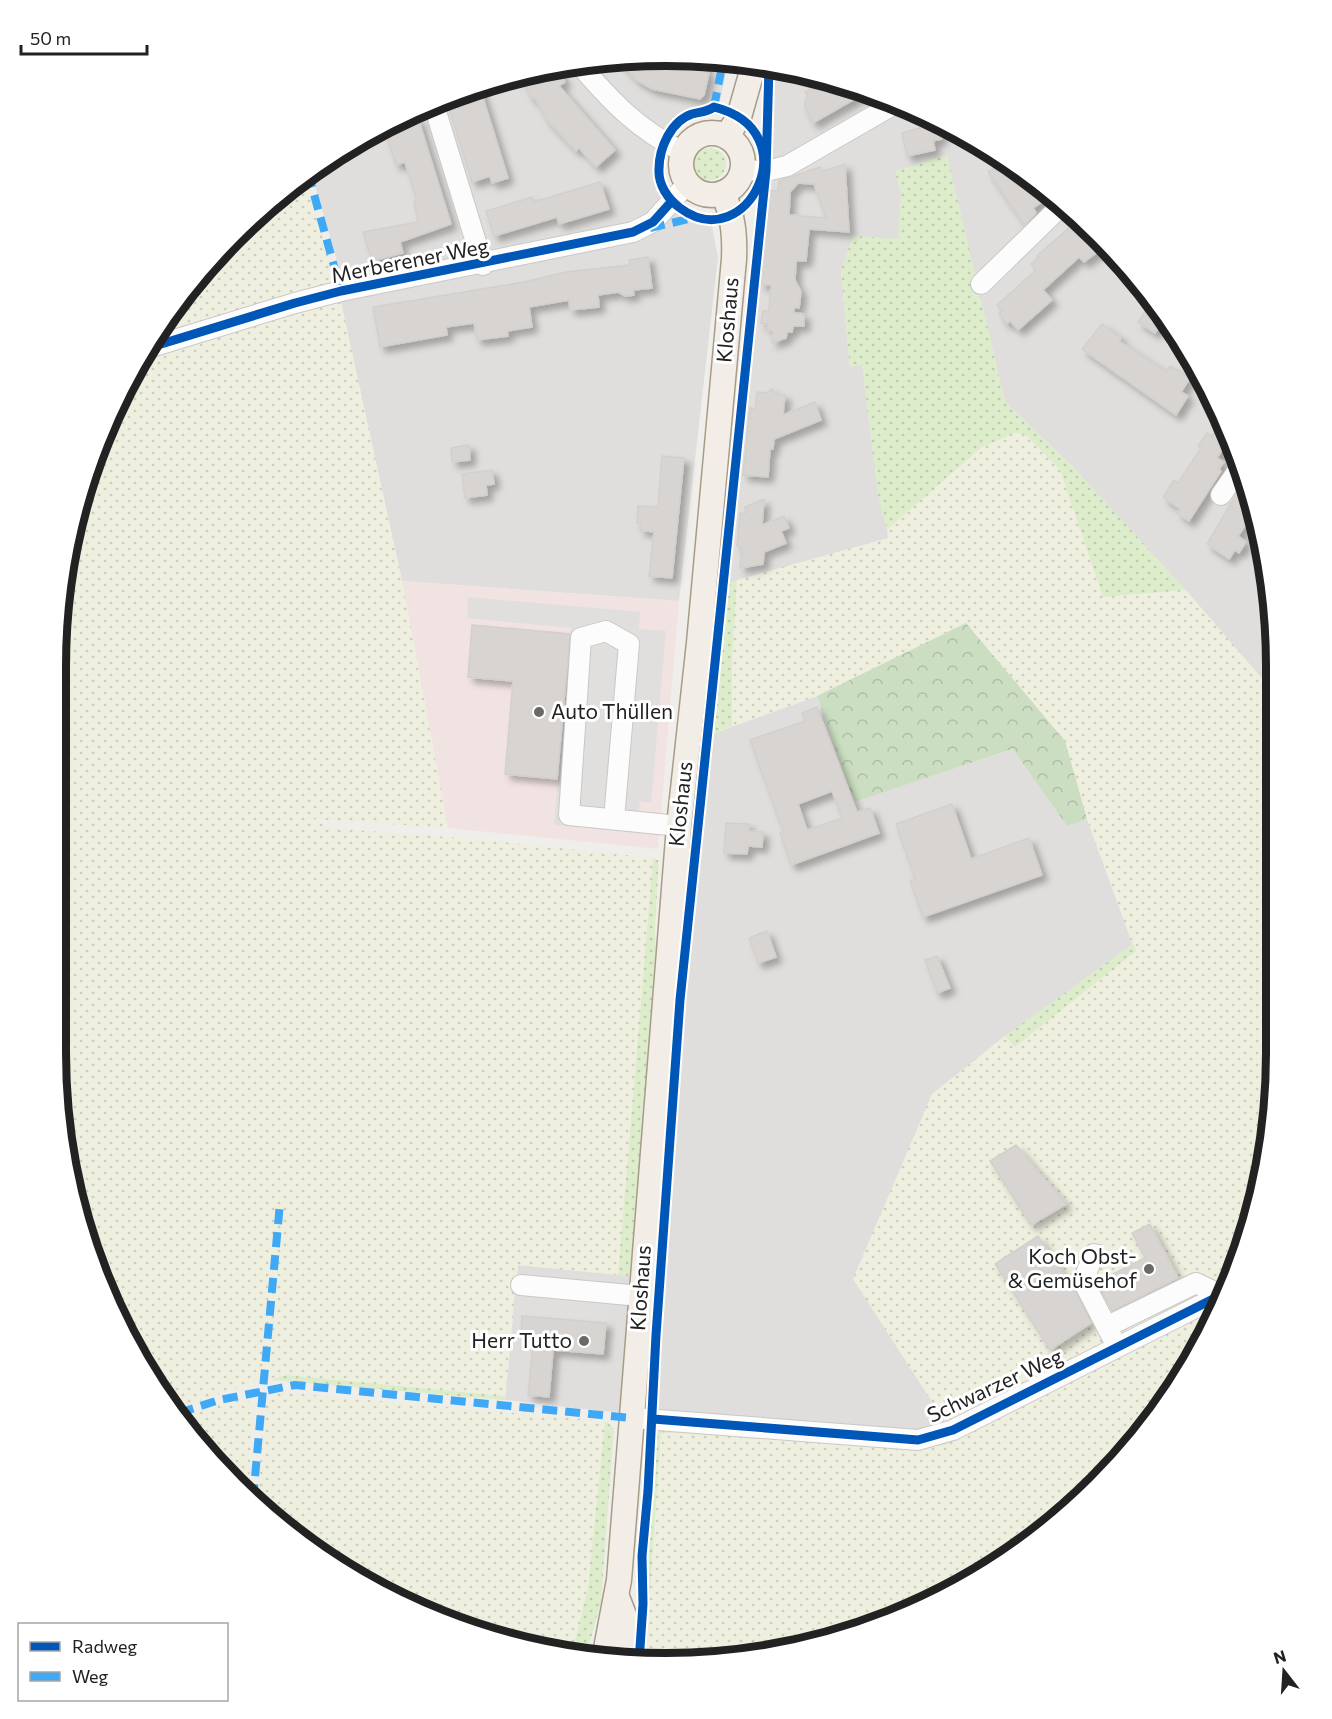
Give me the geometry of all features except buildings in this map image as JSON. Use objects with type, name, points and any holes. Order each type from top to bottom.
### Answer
[{"type":"main road","points":[[727,136],[739,117],[752,72]]},
{"type":"main road","points":[[717,133],[727,136],[740,151],[742,170],[732,188],[728,203],[704,194],[687,184],[681,168],[683,152],[697,136],[717,133]]},
{"type":"main road","name":"Kloshaus","points":[[617,1597],[679,825],[699,643],[734,259],[735,234],[728,203]]},
{"type":"main road","points":[[593,1648],[600,1615],[617,1597]]},
{"type":"main road","points":[[605,1650],[606,1634],[617,1597]]},
{"type":"main road","points":[[617,1597],[621,1625],[620,1651]]},
{"type":"main road","points":[[617,1597],[631,1634],[630,1652]]},
{"type":"street","points":[[585,71],[618,109],[664,142],[683,152]]},
{"type":"street","points":[[742,170],[766,171],[787,166],[887,108]]},
{"type":"street","points":[[436,112],[483,265]]},
{"type":"street","name":"Merberener Weg","points":[[160,344],[295,303],[424,274],[483,265],[633,232],[653,222],[687,184]]},
{"type":"street","points":[[981,284],[1056,210]]},
{"type":"street","points":[[1221,495],[1235,475]]},
{"type":"street","points":[[614,819],[629,645],[606,632],[581,638],[569,815],[679,825]]},
{"type":"street","points":[[1094,1254],[1083,1281],[1108,1326],[1115,1348]]},
{"type":"street","points":[[1108,1326],[1196,1283],[1216,1291]]},
{"type":"street","points":[[522,1284],[640,1296]]},
{"type":"street","name":"Schwarzer Weg","points":[[632,1418],[918,1440],[953,1430],[1212,1300]]},
{"type":"shaded area","points":[[666,66],[727,69],[720,101],[704,104],[672,119],[653,162],[656,190],[672,210],[712,226],[718,257],[679,601],[402,581],[340,298],[344,285],[314,181],[366,146],[436,112],[511,86],[588,71],[627,67]]},
{"type":"shaded area","points":[[776,77],[821,86],[896,112],[966,146],[1031,190],[1062,215],[1117,270],[1165,333],[1186,366],[1220,436],[1234,473],[1246,511],[1261,588],[1265,627],[1266,683],[1075,469],[1005,402],[946,155],[901,196],[899,239],[841,271],[850,367],[862,364],[879,499],[889,538],[725,584],[767,186]]},
{"type":"shaded area","points":[[402,581],[679,601],[658,849],[448,828]]},
{"type":"shaded area","points":[[468,597],[640,612],[639,629],[666,631],[651,803],[640,801],[637,831],[554,825],[571,628],[467,618]]},
{"type":"shaded area","points":[[817,696],[855,801],[1014,749],[1067,826],[1087,819],[1133,944],[1006,1036],[1015,1047],[945,1422],[924,1430],[904,1432],[706,1416],[601,1411],[505,1400],[518,1265],[662,1279],[684,1010],[712,734]]},
{"type":"shaded area","points":[[527,1270],[612,1277],[608,1322],[513,1314],[516,1278],[526,1279]]},
{"type":"green space","points":[[710,148],[722,152],[726,164],[722,176],[710,180],[698,176],[694,164],[698,152]]},
{"type":"green space","points":[[947,155],[1005,402],[1075,469],[1186,590],[1103,597],[1060,470],[1026,435],[1015,433],[982,447],[887,530],[878,497],[862,364],[850,367],[841,271],[853,236],[898,239],[901,196],[895,171]]},
{"type":"green space","points":[[308,185],[338,288],[163,340],[215,270],[270,215]]},
{"type":"green space","points":[[340,298],[402,581],[448,828],[313,819],[330,828],[474,839],[653,858],[618,1275],[518,1265],[505,1396],[286,1375],[258,1381],[182,1407],[146,1353],[112,1283],[98,1246],[86,1208],[78,1170],[67,1092],[67,627],[78,549],[86,511],[98,473],[128,401],[156,351]]},
{"type":"green space","points":[[1015,433],[1026,435],[1060,470],[1103,597],[1186,590],[1266,683],[1265,1092],[1261,1131],[1246,1208],[1225,1270],[1218,1274],[1222,1278],[1217,1289],[945,1422],[853,1279],[932,1094],[1005,1036],[1015,1047],[1135,951],[1087,819],[1065,741],[966,623],[817,696],[732,726],[732,663],[737,580],[888,538],[887,530],[982,447]]},
{"type":"green space","points":[[737,580],[732,663],[732,726],[712,734],[725,584]]},
{"type":"green space","points":[[966,623],[1065,741],[1087,819],[1067,826],[1013,749],[854,802],[817,696]]},
{"type":"green space","points":[[653,858],[659,861],[655,928],[657,986],[630,1276],[618,1275]]},
{"type":"green space","points":[[1133,944],[1136,951],[1015,1047],[1005,1036]]},
{"type":"green space","points":[[1225,1270],[1222,1279],[1217,1274]]},
{"type":"green space","points":[[1207,1311],[944,1445],[922,1449],[897,1449],[687,1432],[661,1433],[646,1652],[643,1652],[646,1604],[644,1558],[655,1432],[668,1429],[924,1446]]},
{"type":"green space","points":[[1206,1313],[1186,1353],[1165,1386],[1117,1449],[1062,1504],[999,1552],[966,1573],[896,1607],[821,1633],[744,1648],[705,1652],[646,1652],[661,1433],[687,1432],[922,1449],[944,1445]]},
{"type":"green space","points":[[286,1375],[505,1396],[505,1400],[271,1380]]},
{"type":"green space","points":[[281,1392],[605,1421],[588,1588],[574,1645],[511,1633],[436,1607],[401,1591],[333,1552],[270,1504],[258,1492],[265,1406],[272,1396]]},
{"type":"green space","points":[[237,1399],[247,1400],[253,1405],[249,1484],[215,1449],[188,1415]]},
{"type":"green space","points":[[605,1421],[614,1428],[601,1602],[588,1648],[574,1645],[588,1588]]},
{"type":"marked path","points":[[714,107],[721,69]]},
{"type":"marked path","points":[[311,183],[341,291]]},
{"type":"marked path","points":[[650,228],[697,217]]},
{"type":"marked path","points":[[254,1489],[280,1203]]},
{"type":"marked path","points":[[185,1411],[219,1400],[295,1385],[632,1418]]},
{"type":"cycle path","points":[[640,1652],[643,1604],[642,1556],[680,1000],[766,171],[769,75]]},
{"type":"cycle path","points":[[714,107],[743,120],[759,140],[764,163],[758,185],[746,204],[727,217],[705,219],[680,208],[668,196],[660,181],[660,161],[664,144],[672,129],[692,114],[714,107]]},
{"type":"cycle path","points":[[160,344],[341,291],[633,232],[653,222],[671,202]]},
{"type":"cycle path","points":[[653,1419],[918,1440],[953,1430],[1213,1299]]},
{"type":"place","name":"Auto Thüllen","points":[[539,712]]},
{"type":"place","name":"Koch Obst- & Gemüsehof","points":[[1149,1269]]},
{"type":"place","name":"Herr Tutto","points":[[584,1341]]}]
